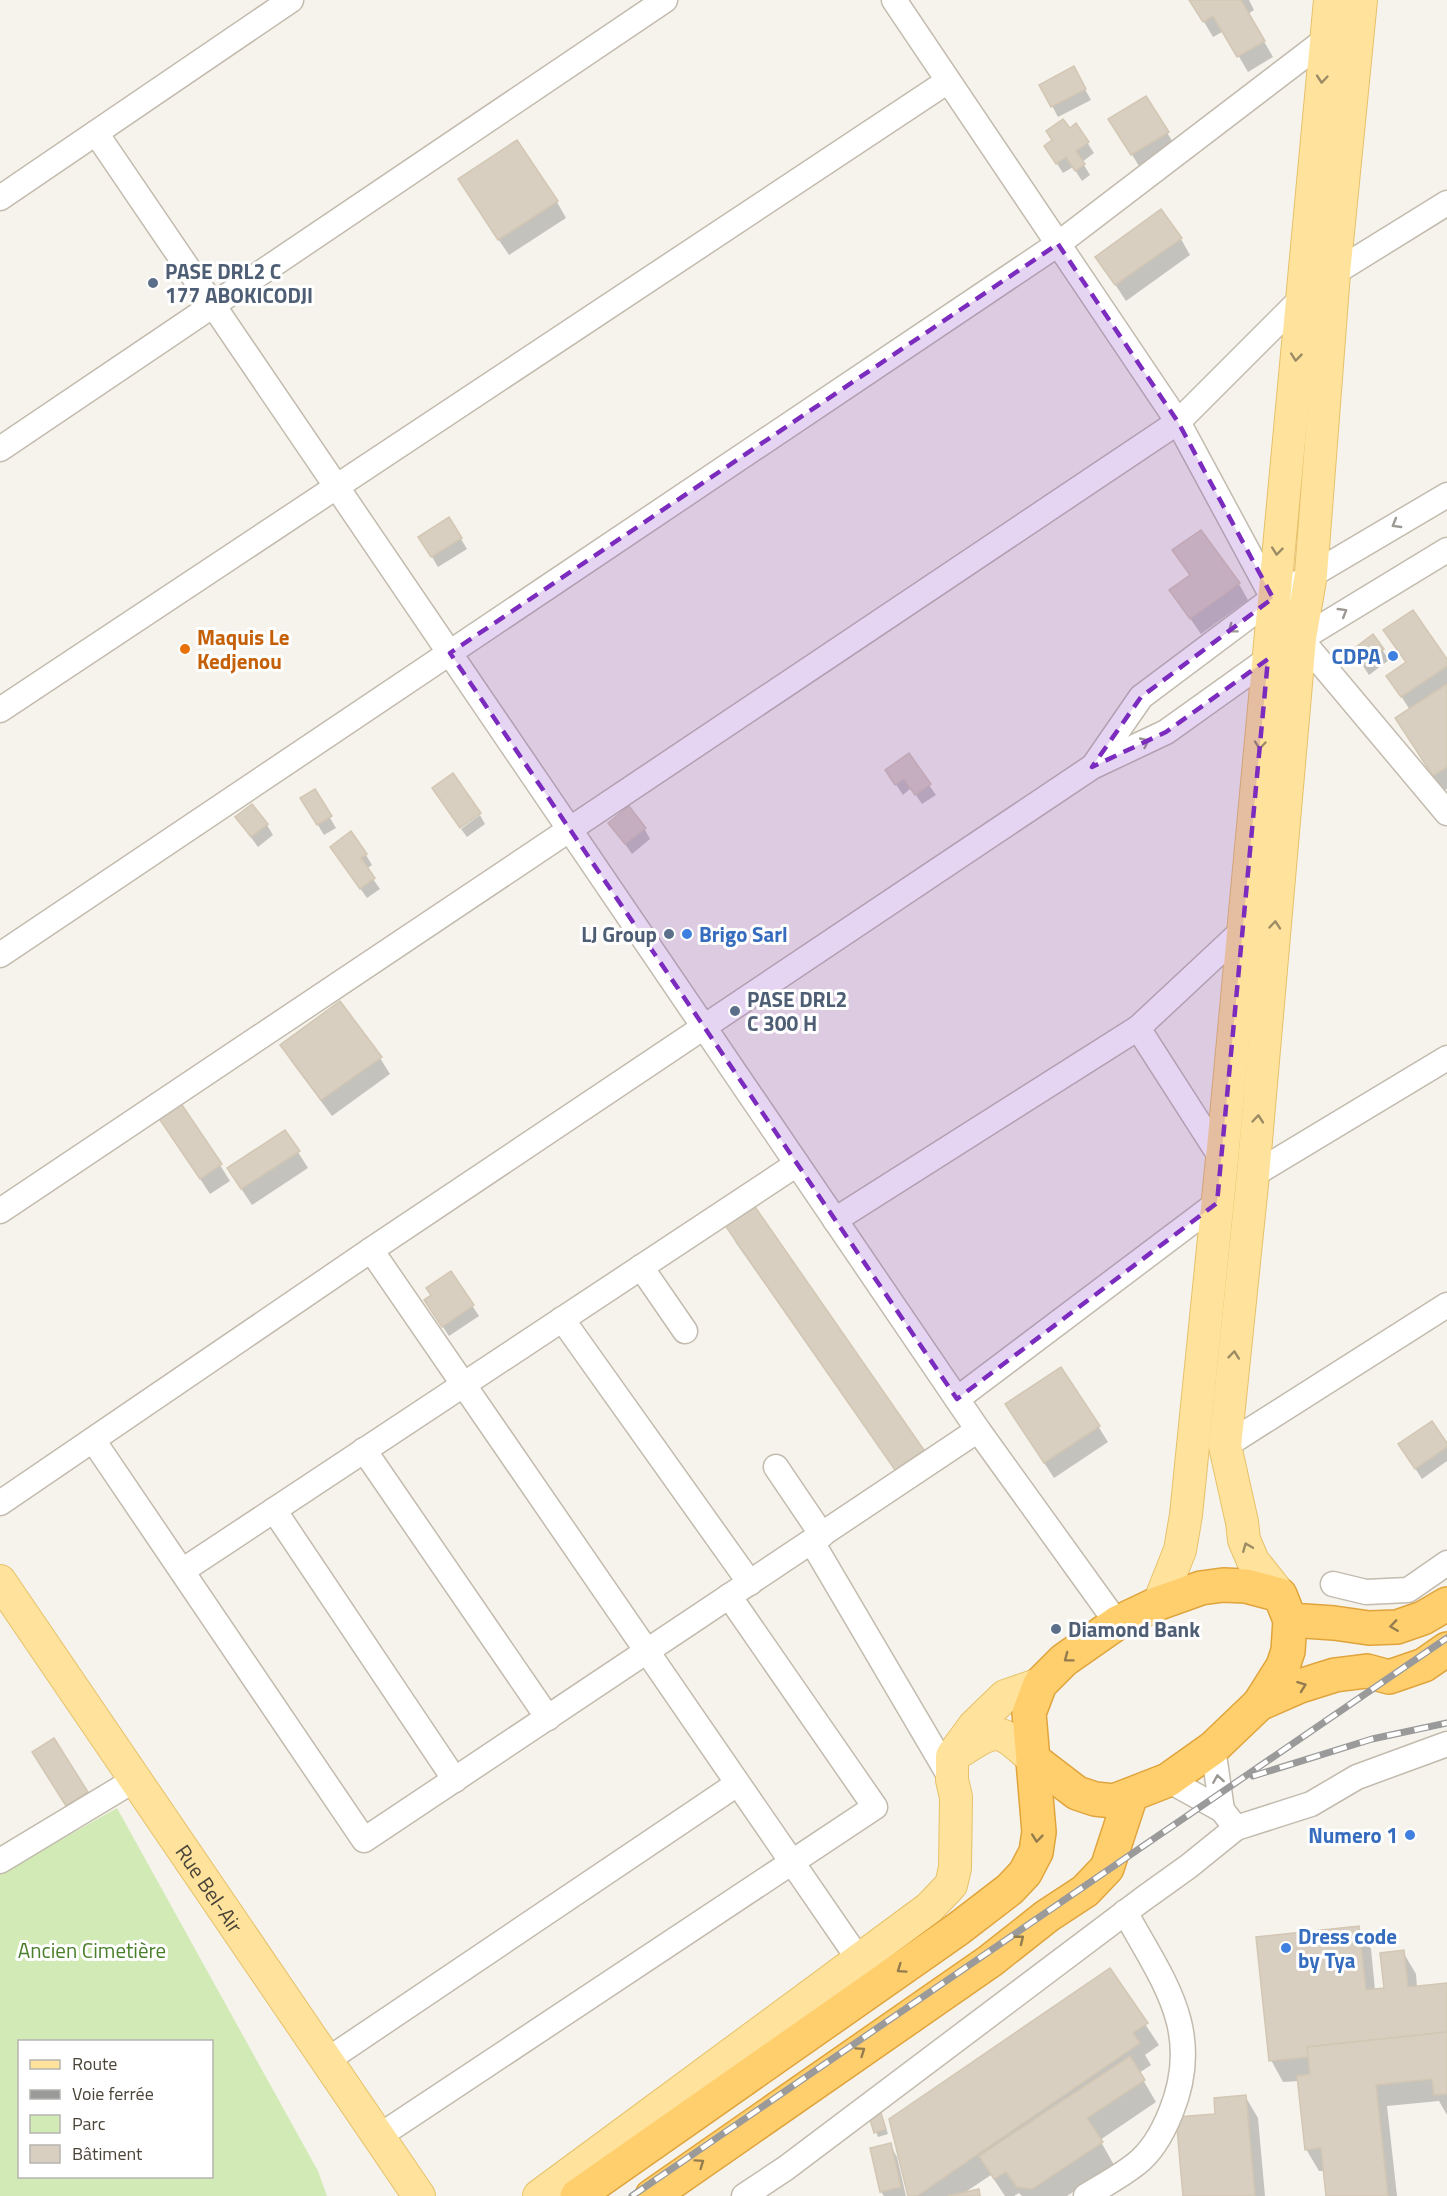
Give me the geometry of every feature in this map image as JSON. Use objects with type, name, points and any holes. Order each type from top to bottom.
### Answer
[{"type":"highway","points":[[577,2196],[958,1929],[1010,1889],[1025,1873],[1036,1852],[1039,1832],[1029,1713],[1040,1683],[1064,1660],[1118,1623],[1159,1603],[1201,1588],[1222,1585],[1246,1586],[1285,1608],[1334,1623],[1369,1628],[1397,1627],[1423,1618],[1447,1604]]},
{"type":"highway","points":[[1034,1760],[1077,1793],[1095,1799],[1114,1801],[1168,1780],[1213,1748],[1259,1704],[1283,1666],[1288,1651],[1285,1608]]},
{"type":"highway","points":[[1259,1704],[1300,1686],[1335,1675],[1367,1671],[1389,1677],[1424,1665],[1447,1648]]},
{"type":"highway","points":[[652,2196],[990,1961],[1047,1916],[1085,1892],[1107,1868],[1131,1795]]},
{"type":"main road","points":[[1159,1603],[1180,1550],[1186,1515],[1244,929],[1330,0]]},
{"type":"main road","points":[[1285,1608],[1253,1561],[1244,1540],[1225,1446],[1253,1175],[1300,638],[1311,574],[1334,273],[1367,4]]},
{"type":"main road","name":"Rue Bel-Air","points":[[0,1581],[419,2196]]},
{"type":"main road","points":[[539,2196],[929,1908],[951,1885],[955,1868],[956,1797],[952,1768],[974,1726],[1005,1696],[1040,1683]]},
{"type":"main road","points":[[952,1768],[984,1735],[990,1734],[1008,1737],[1034,1760]]},
{"type":"street","points":[[0,198],[291,0]]},
{"type":"street","points":[[0,449],[665,0]]},
{"type":"street","points":[[894,0],[1178,422],[1273,598]]},
{"type":"street","points":[[0,955],[1058,244],[1325,40]]},
{"type":"street","points":[[0,710],[948,81]]},
{"type":"street","points":[[96,133],[978,1430],[1118,1623]]},
{"type":"street","points":[[1334,273],[1447,203]]},
{"type":"street","points":[[0,1211],[1178,422],[1302,298]]},
{"type":"street","points":[[1092,767],[1141,697],[1273,598],[1447,495]]},
{"type":"street","points":[[0,1503],[370,1250],[1092,767],[1166,732],[1300,638],[1447,550]]},
{"type":"street","points":[[1300,638],[1447,813]]},
{"type":"street","points":[[835,1220],[1138,1028],[1244,929]]},
{"type":"street","points":[[1138,1028],[1222,1159]]},
{"type":"street","points":[[1253,1175],[1447,1058]]},
{"type":"street","points":[[182,1571],[797,1164]]},
{"type":"street","points":[[957,1399],[1216,1203]]},
{"type":"street","points":[[370,1250],[860,1961]]},
{"type":"street","points":[[641,1267],[685,1330]]},
{"type":"street","points":[[1225,1446],[1447,1305]]},
{"type":"street","points":[[562,1319],[750,1583]]},
{"type":"street","points":[[93,1440],[364,1840],[978,1430]]},
{"type":"street","points":[[364,1450],[548,1718]]},
{"type":"street","points":[[776,1467],[952,1768]]},
{"type":"street","points":[[274,1510],[455,1780]]},
{"type":"street","points":[[1333,1584],[1366,1592],[1408,1590],[1447,1563]]},
{"type":"street","points":[[378,2137],[875,1807],[729,1596]]},
{"type":"street","points":[[744,2196],[786,2168],[1189,1866],[1229,1819],[1311,1804],[1357,1777],[1447,1744]]},
{"type":"street","points":[[1213,1748],[1229,1819]]},
{"type":"street","points":[[0,1861],[136,1779]]},
{"type":"street","points":[[1168,1780],[1229,1819]]},
{"type":"street","points":[[326,2061],[737,1784]]},
{"type":"street","points":[[1086,2196],[1136,2164],[1153,2147],[1167,2123],[1179,2092],[1185,2054],[1176,2008],[1125,1912]]},
{"type":"highlighted area","points":[[1058,244],[1178,422],[1273,598],[1141,697],[1092,767],[1166,732],[1268,659],[1217,1203],[957,1399],[450,653]]},
{"type":"green space","name":"Ancien Cimetière","points":[[117,1808],[318,2171],[327,2196],[0,2196],[0,1874]]},
{"type":"building","points":[[1189,0],[1241,0],[1265,41],[1237,57],[1213,16],[1203,22]]},
{"type":"building","points":[[1074,66],[1086,89],[1051,107],[1039,85]]},
{"type":"building","points":[[1146,96],[1169,132],[1131,155],[1108,119]]},
{"type":"building","points":[[1063,119],[1070,128],[1076,123],[1089,142],[1076,151],[1085,164],[1075,171],[1066,157],[1056,164],[1044,146],[1052,140],[1046,131]]},
{"type":"building","points":[[517,140],[558,201],[498,240],[458,179]]},
{"type":"building","points":[[1161,209],[1182,238],[1115,285],[1095,257]]},
{"type":"building","points":[[449,517],[462,538],[431,557],[418,537]]},
{"type":"building","points":[[1201,530],[1240,583],[1190,619],[1169,590],[1190,575],[1172,550]]},
{"type":"building","points":[[1413,610],[1447,659],[1447,666],[1401,697],[1386,676],[1406,662],[1383,630]]},
{"type":"building","points":[[1373,634],[1384,649],[1362,666],[1351,651]]},
{"type":"building","points":[[1447,684],[1447,767],[1433,776],[1395,718]]},
{"type":"building","points":[[909,753],[931,784],[915,795],[904,779],[895,785],[885,770]]},
{"type":"building","points":[[453,773],[481,813],[460,828],[432,788]]},
{"type":"building","points":[[315,789],[332,816],[317,825],[300,798]]},
{"type":"building","points":[[252,804],[268,824],[251,837],[235,817]]},
{"type":"building","points":[[629,806],[646,828],[625,844],[608,823]]},
{"type":"building","points":[[351,831],[367,854],[361,858],[375,878],[360,889],[330,847]]},
{"type":"building","points":[[340,1001],[382,1057],[321,1100],[280,1045]]},
{"type":"building","points":[[180,1102],[222,1164],[200,1179],[158,1117]]},
{"type":"building","points":[[285,1130],[300,1151],[241,1189],[227,1168]]},
{"type":"building","points":[[751,1201],[924,1450],[895,1470],[722,1221]]},
{"type":"building","points":[[451,1271],[474,1305],[442,1327],[424,1300],[431,1295],[426,1288]]},
{"type":"building","points":[[1061,1367],[1100,1426],[1044,1463],[1005,1404]]},
{"type":"building","points":[[1432,1421],[1447,1443],[1447,1447],[1415,1469],[1398,1444]]},
{"type":"building","points":[[54,1738],[88,1792],[66,1806],[32,1752]]},
{"type":"building","points":[[1359,1926],[1366,1990],[1384,1988],[1380,1953],[1404,1950],[1408,1987],[1447,1983],[1447,2032],[1307,2047],[1309,2057],[1269,2061],[1256,1937]]},
{"type":"building","points":[[1110,1968],[1148,2023],[1133,2033],[1140,2043],[917,2196],[908,2196],[889,2119]]},
{"type":"building","points":[[1447,2032],[1447,2094],[1434,2095],[1432,2079],[1376,2085],[1388,2196],[1326,2196],[1321,2148],[1305,2150],[1297,2076],[1310,2074],[1307,2047]]},
{"type":"building","points":[[1130,2056],[1145,2080],[1087,2118],[1103,2142],[1032,2189],[1017,2187],[1006,2172],[994,2179],[979,2156]]},
{"type":"building","points":[[1246,2095],[1255,2196],[1183,2196],[1176,2117],[1215,2114],[1214,2098]]},
{"type":"building","points":[[881,2113],[886,2129],[874,2133],[869,2116]]},
{"type":"building","points":[[891,2143],[901,2187],[880,2192],[870,2148]]},
{"type":"building","points":[[979,2189],[980,2196],[948,2196]]},
{"type":"railway","points":[[632,2196],[1447,1638]]},
{"type":"railway","points":[[1253,1776],[1372,1739],[1447,1723]]},
{"type":"place","name":"PASE DRL2 C 177 ABOKICODJI","points":[[153,283]]},
{"type":"place","name":"Maquis Le Kedjenou","points":[[185,649]]},
{"type":"place","name":"CDPA","points":[[1393,656]]},
{"type":"place","name":"LJ Group","points":[[669,934]]},
{"type":"place","name":"Brigo Sarl","points":[[687,934]]},
{"type":"place","name":"PASE DRL2 C 300 H","points":[[735,1011]]},
{"type":"place","name":"Diamond Bank","points":[[1056,1629]]},
{"type":"place","name":"Numero 1","points":[[1410,1835]]},
{"type":"place","name":"Dress code by Tya","points":[[1286,1948]]}]
